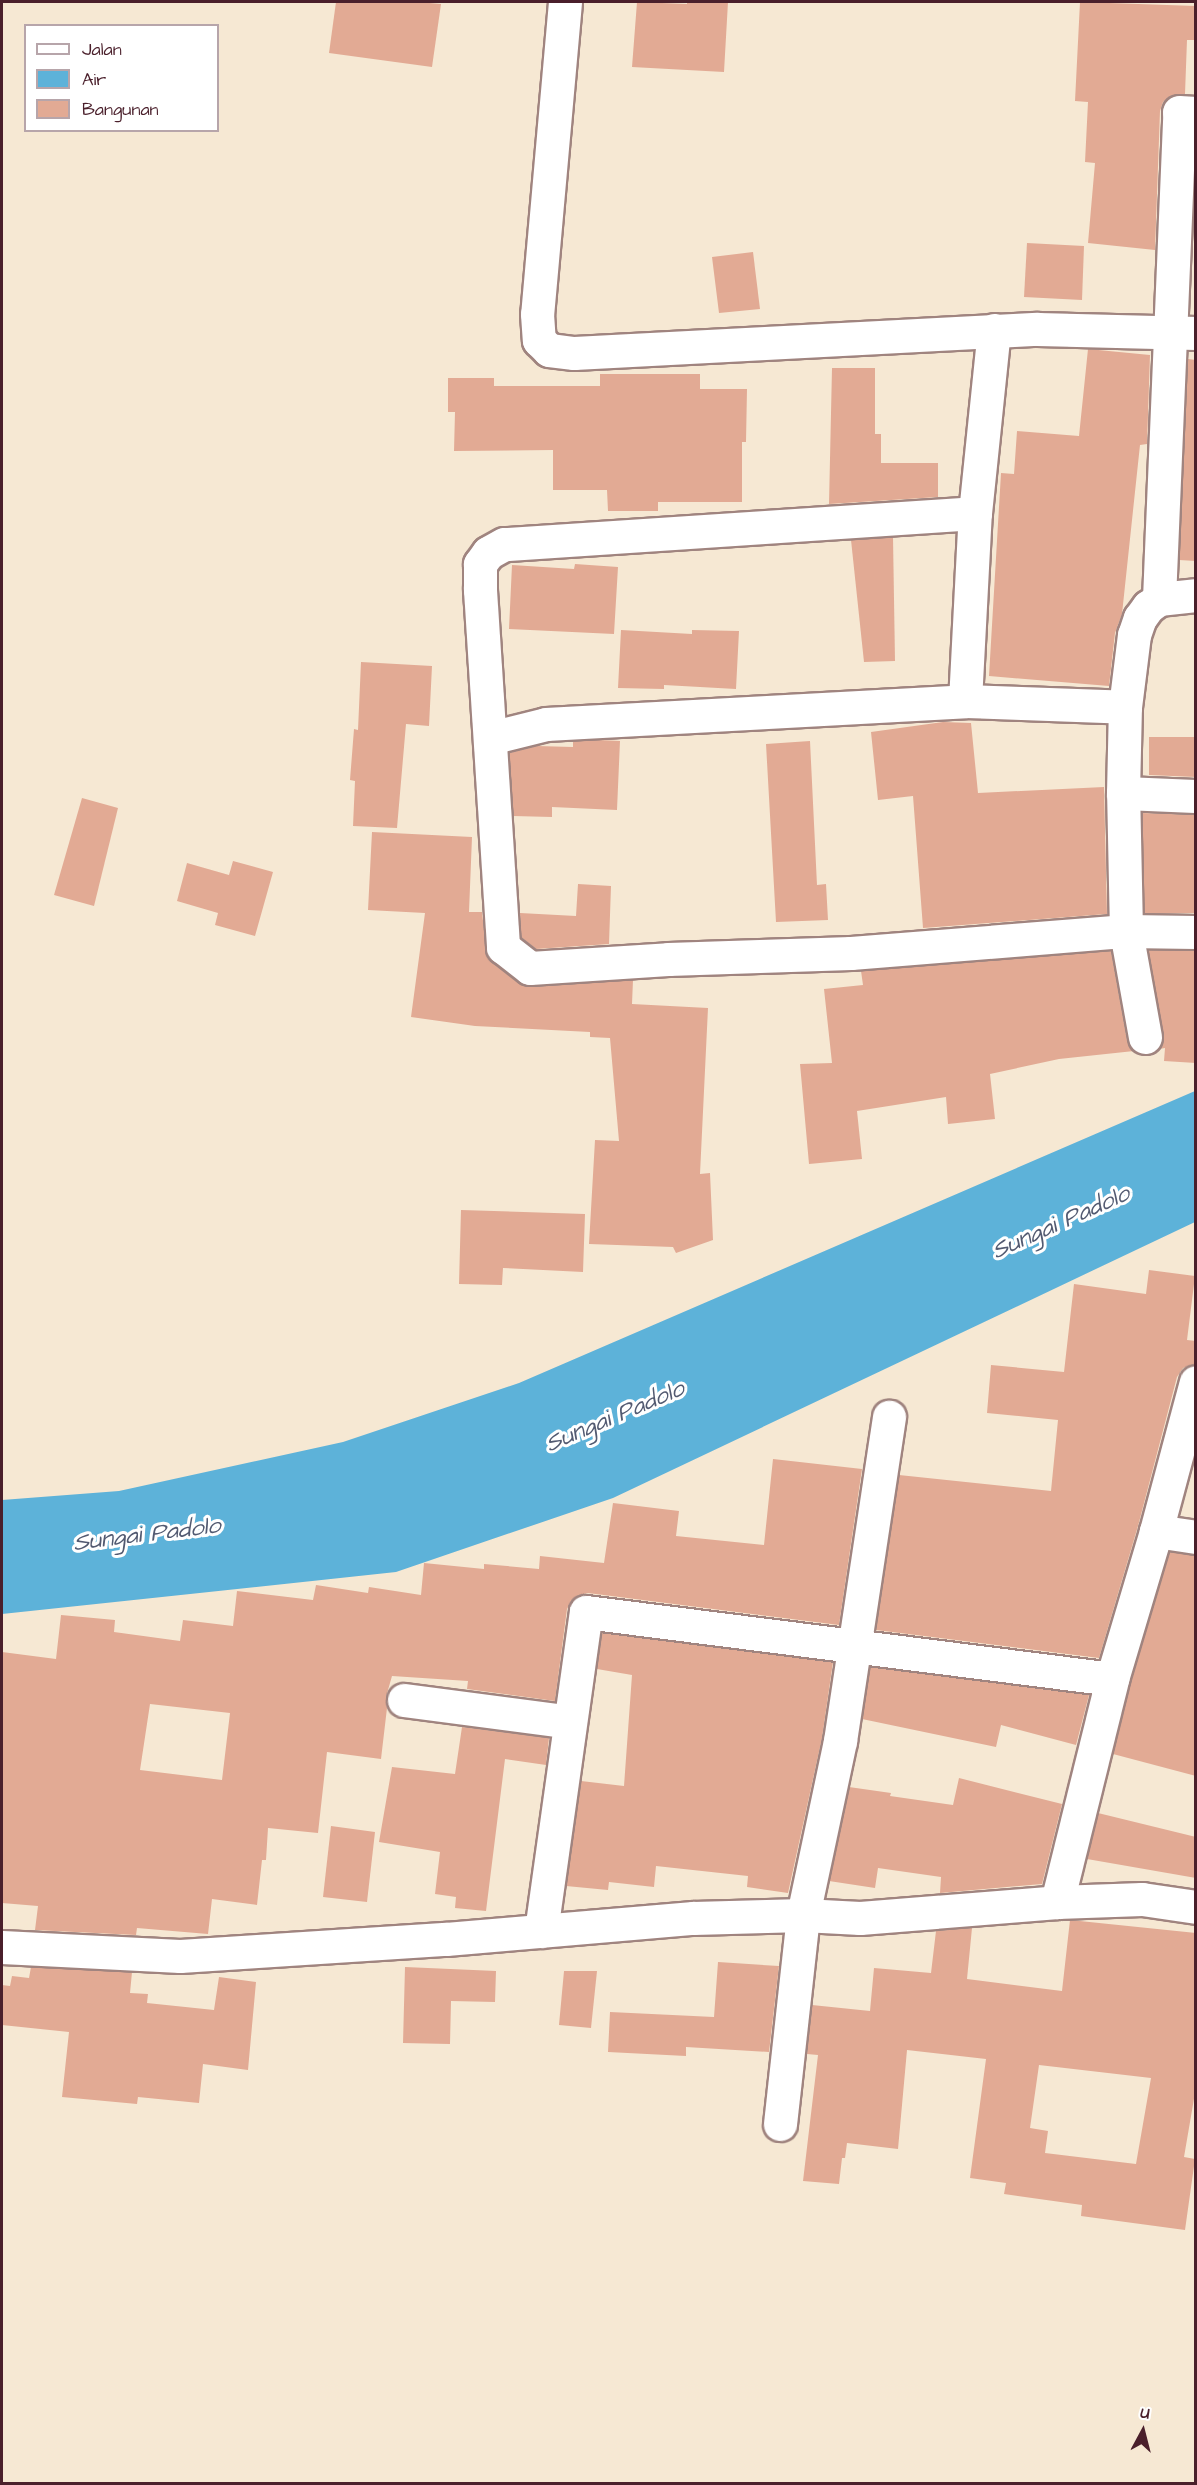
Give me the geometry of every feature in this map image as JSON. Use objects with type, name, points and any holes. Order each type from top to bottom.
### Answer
[{"type":"street","points":[[565,2],[537,314],[539,339],[549,350],[573,353],[994,330],[1182,332]]},
{"type":"street","points":[[1159,599],[1182,332],[1179,112],[1196,113]]},
{"type":"street","points":[[965,700],[975,513],[994,330]]},
{"type":"street","points":[[975,513],[504,544],[495,548],[480,564],[503,947],[530,968],[668,959],[851,953],[1126,931],[1196,932]]},
{"type":"street","points":[[1145,1037],[1126,931],[1123,793],[1125,706],[1134,635],[1144,612],[1159,599],[1196,595]]},
{"type":"street","points":[[490,738],[546,724],[965,700],[1125,706]]},
{"type":"street","points":[[1123,793],[1196,796]]},
{"type":"street","points":[[1057,1902],[1112,1679],[1156,1531],[1196,1382]]},
{"type":"street","points":[[780,2124],[802,1915],[840,1741],[889,1417]]},
{"type":"street","points":[[1156,1531],[1196,1537]]},
{"type":"street","points":[[541,1931],[586,1612],[1112,1679]]},
{"type":"street","points":[[404,1700],[570,1722]]},
{"type":"street","points":[[2,1947],[180,1956],[446,1940],[693,1918],[802,1915],[860,1918],[1057,1902],[1142,1899],[1196,1907]]},
{"type":"water","name":"Sungai Padolo","points":[[1195,1091],[1195,1222],[613,1498],[396,1572],[2,1614],[2,1500],[119,1491],[343,1442],[519,1383]]},
{"type":"building","points":[[336,2],[441,4],[432,67],[329,53]]},
{"type":"building","points":[[637,2],[687,4],[687,2],[728,2],[724,72],[632,67]]},
{"type":"building","points":[[1080,2],[1196,6],[1196,40],[1187,40],[1185,94],[1170,96],[1163,102],[1160,111],[1155,250],[1088,243],[1095,163],[1085,162],[1088,102],[1075,101]]},
{"type":"building","points":[[1027,243],[1084,246],[1082,300],[1024,297]]},
{"type":"building","points":[[753,252],[760,309],[719,313],[712,257]]},
{"type":"building","points":[[1088,349],[1150,355],[1147,444],[1140,445],[1122,614],[1115,633],[1109,686],[989,676],[1001,473],[1014,474],[1017,431],[1079,436]]},
{"type":"building","points":[[1188,359],[1196,360],[1196,561],[1179,560]]},
{"type":"building","points":[[832,368],[875,368],[875,434],[881,434],[881,463],[938,463],[938,497],[829,504]]},
{"type":"building","points":[[600,374],[700,374],[700,389],[747,389],[746,442],[742,442],[742,502],[658,502],[658,511],[608,511],[607,490],[553,490],[553,450],[454,451],[455,412],[448,412],[448,378],[494,378],[494,386],[600,386]]},
{"type":"building","points":[[893,537],[895,661],[864,662],[851,540]]},
{"type":"building","points":[[575,564],[618,567],[614,634],[509,629],[512,565],[574,569]]},
{"type":"building","points":[[621,630],[692,634],[692,630],[739,631],[736,689],[664,685],[664,689],[618,688]]},
{"type":"building","points":[[361,662],[432,666],[429,726],[406,724],[397,828],[353,826],[355,781],[350,780],[354,729],[358,730]]},
{"type":"building","points":[[943,722],[971,723],[978,793],[1104,787],[1107,914],[923,928],[913,796],[878,800],[871,732]]},
{"type":"building","points":[[1149,737],[1196,737],[1196,777],[1149,775]]},
{"type":"building","points":[[573,741],[620,741],[617,810],[552,807],[552,817],[513,816],[509,753],[537,746],[573,747]]},
{"type":"building","points":[[810,741],[817,885],[826,884],[828,920],[776,922],[766,744]]},
{"type":"building","points":[[82,798],[118,808],[94,906],[54,895]]},
{"type":"building","points":[[1142,813],[1196,815],[1196,913],[1144,913]]},
{"type":"building","points":[[372,832],[472,837],[469,912],[482,912],[487,956],[519,983],[531,987],[633,980],[632,1004],[708,1008],[700,1174],[710,1173],[713,1240],[676,1253],[673,1247],[589,1244],[595,1140],[619,1141],[610,1038],[590,1037],[590,1032],[475,1026],[411,1017],[425,913],[368,910]]},
{"type":"building","points":[[233,861],[273,872],[255,936],[215,925],[218,913],[177,901],[187,863],[229,875]]},
{"type":"building","points":[[578,884],[611,886],[609,944],[536,949],[521,937],[520,913],[576,916]]},
{"type":"building","points":[[1148,950],[1196,951],[1196,1063],[1164,1061],[1165,1048],[1159,1049],[1163,1034]]},
{"type":"building","points":[[1111,951],[1127,1040],[1134,1051],[1059,1059],[990,1074],[995,1119],[948,1124],[946,1097],[857,1111],[862,1159],[809,1164],[800,1064],[832,1063],[824,989],[863,985],[861,971]]},
{"type":"building","points":[[461,1210],[585,1214],[583,1272],[503,1268],[502,1285],[459,1284]]},
{"type":"building","points":[[1149,1270],[1195,1276],[1187,1340],[1196,1341],[1196,1359],[1195,1364],[1183,1368],[1177,1377],[1138,1526],[1099,1658],[876,1630],[899,1475],[1051,1491],[1058,1420],[987,1413],[991,1365],[1064,1372],[1074,1284],[1146,1294]]},
{"type":"building","points":[[773,1459],[862,1469],[839,1625],[588,1593],[579,1595],[572,1600],[567,1609],[555,1701],[467,1689],[468,1681],[392,1676],[386,1697],[387,1708],[381,1759],[327,1752],[318,1833],[268,1828],[266,1860],[262,1860],[257,1905],[212,1899],[208,1934],[137,1928],[136,1935],[35,1930],[38,1906],[2,1903],[2,1652],[56,1659],[61,1615],[115,1620],[114,1632],[180,1641],[183,1620],[233,1626],[237,1591],[313,1600],[316,1585],[368,1593],[369,1587],[421,1595],[424,1563],[484,1569],[484,1564],[539,1569],[540,1556],[604,1563],[613,1503],[679,1511],[676,1536],[764,1545]],"holes":[[[150,1704],[230,1713],[222,1780],[140,1770]]]},
{"type":"building","points":[[1169,1552],[1196,1555],[1196,1776],[1113,1754],[1130,1684]]},
{"type":"building","points":[[602,1633],[833,1662],[822,1738],[788,1893],[747,1887],[748,1876],[656,1866],[654,1887],[609,1882],[608,1890],[566,1886],[581,1781],[624,1786],[632,1675],[597,1669]]},
{"type":"building","points":[[870,1667],[1089,1695],[1076,1745],[1001,1725],[996,1747],[862,1719]]},
{"type":"building","points":[[462,1727],[549,1738],[546,1765],[505,1759],[486,1911],[455,1908],[456,1897],[435,1894],[440,1852],[379,1842],[392,1767],[455,1774]]},
{"type":"building","points":[[959,1778],[1062,1804],[1042,1884],[940,1893],[941,1877],[878,1868],[875,1888],[829,1881],[849,1787],[891,1793],[890,1796],[953,1805]]},
{"type":"building","points":[[1098,1813],[1196,1837],[1196,1878],[1087,1859]]},
{"type":"building","points":[[331,1826],[375,1832],[367,1902],[323,1897]]},
{"type":"building","points":[[1070,1920],[1196,1933],[1196,2087],[1184,2157],[1195,2159],[1185,2230],[1081,2216],[1082,2205],[1004,2194],[1006,2183],[970,2178],[986,2059],[907,2050],[898,2149],[847,2143],[845,2158],[842,2158],[839,2184],[803,2181],[818,2055],[807,2054],[812,2005],[870,2011],[874,1968],[931,1973],[936,1931],[972,1928],[967,1979],[1062,1991]],"holes":[[[1039,2065],[1151,2078],[1136,2164],[1045,2153],[1048,2131],[1030,2128]]]},
{"type":"building","points":[[718,1962],[779,1966],[769,2052],[686,2047],[686,2056],[608,2052],[610,2012],[714,2017]]},
{"type":"building","points":[[31,1967],[132,1972],[130,1993],[148,1994],[147,2003],[214,2010],[219,1977],[256,1982],[248,2070],[203,2064],[199,2103],[138,2097],[137,2104],[62,2097],[69,2032],[2,2025],[2,1985],[10,1986],[12,1976],[29,1978]]},
{"type":"building","points":[[405,1967],[496,1971],[495,2002],[451,2001],[450,2044],[403,2043]]},
{"type":"building","points":[[564,1971],[597,1971],[591,2028],[559,2025]]}]
